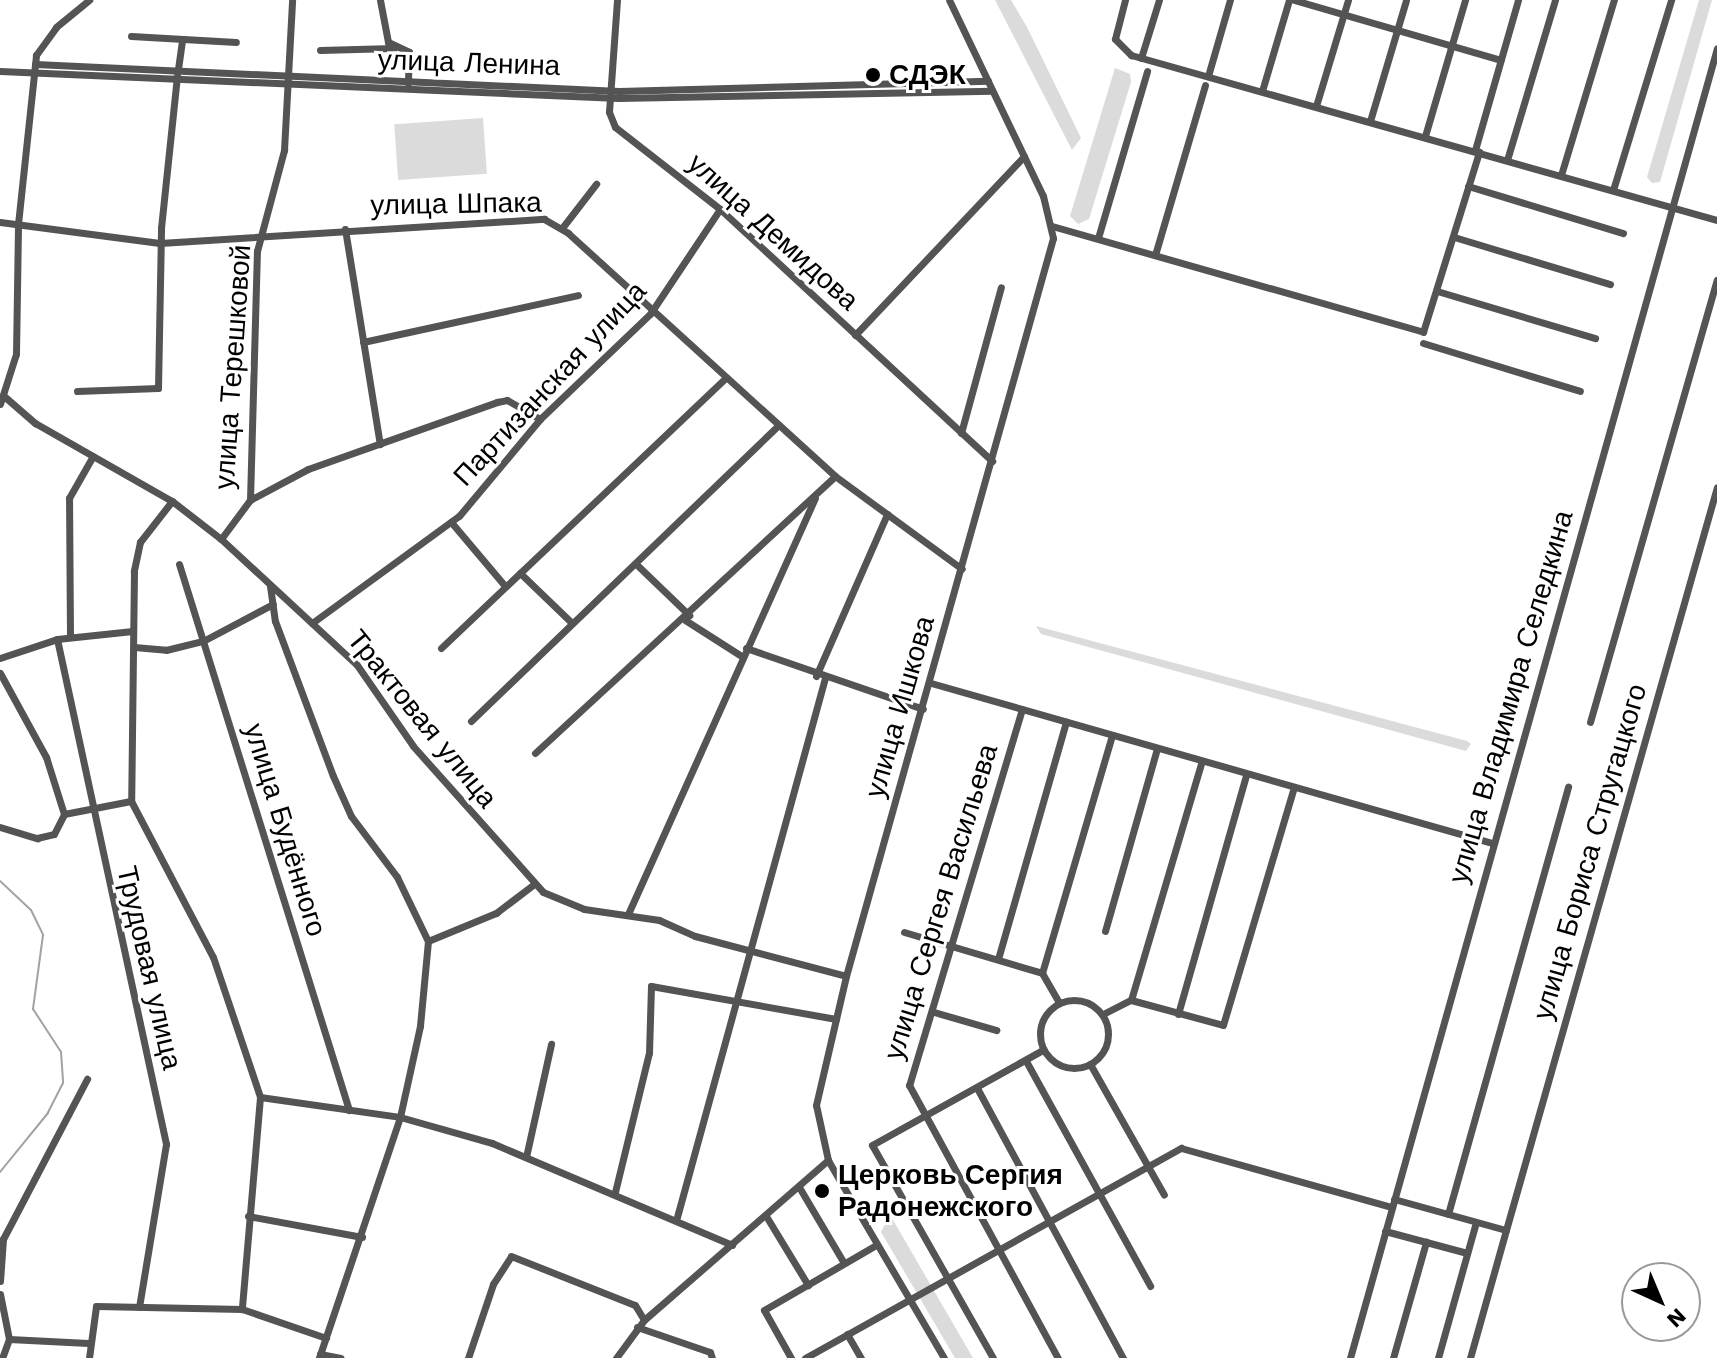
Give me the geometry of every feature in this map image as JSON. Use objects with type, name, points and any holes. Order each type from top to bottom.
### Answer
[{"type":"street","points":[[2,395],[16,354],[18,224],[34,68],[56,27],[89,0]]},
{"type":"street","name":"улица Терешковой","points":[[221,539],[250,500],[250,376],[262,234],[284,150],[292,0]]},
{"type":"street","points":[[380,0],[394,48]]},
{"type":"street","name":"улица Демидова","points":[[617,0],[609,94],[620,132],[720,209],[992,461]]},
{"type":"street","points":[[949,0],[1024,156],[1052,226],[1419,333],[1426,329]]},
{"type":"street","points":[[1125,0],[1115,39],[1123,51],[1141,58],[1206,81],[1262,91],[1717,220]]},
{"type":"street","points":[[1141,58],[1159,0]]},
{"type":"street","points":[[1155,255],[1230,0]]},
{"type":"street","points":[[1262,91],[1292,0],[1500,60]]},
{"type":"street","points":[[1316,106],[1348,0]]},
{"type":"street","points":[[1370,121],[1406,0]]},
{"type":"street","points":[[1425,136],[1465,0]]},
{"type":"street","points":[[1518,0],[1426,329],[1424,346],[1580,391]]},
{"type":"street","points":[[1507,160],[1555,0]]},
{"type":"street","points":[[1561,175],[1614,0]]},
{"type":"street","points":[[1613,190],[1671,0]]},
{"type":"street","points":[[131,36],[182,42],[236,42]]},
{"type":"street","points":[[77,391],[158,388],[160,243],[182,42]]},
{"type":"street","points":[[320,50],[394,48],[409,52],[408,83]]},
{"type":"street","name":"улица Владимира Селедкина","points":[[1350,1358],[1717,48]]},
{"type":"street","name":"улица Ленина","points":[[0,71],[34,68],[178,72],[290,82],[609,94],[992,91]]},
{"type":"street","points":[[1098,238],[1147,71]]},
{"type":"street","name":"улица Ленина","points":[[290,82],[408,83],[609,94],[988,81]]},
{"type":"street","points":[[855,335],[1024,156]]},
{"type":"street","points":[[562,228],[596,184]]},
{"type":"street","points":[[1468,186],[1623,233]]},
{"type":"street","name":"Партизанская улица","points":[[312,623],[451,522],[540,419],[650,314],[720,209]]},
{"type":"street","name":"улица Шпака","points":[[0,222],[160,243],[262,234],[533,219],[562,228],[650,314],[777,427],[835,476],[962,569]]},
{"type":"street","name":"улица Ишкова","points":[[944,1358],[828,1160],[816,1105],[846,976],[992,461],[1052,226]]},
{"type":"street","points":[[345,229],[380,444]]},
{"type":"street","points":[[1454,237],[1610,284]]},
{"type":"street","points":[[1590,722],[1717,280]]},
{"type":"street","points":[[961,433],[1001,287]]},
{"type":"street","points":[[1437,291],[1595,338]]},
{"type":"street","points":[[363,342],[578,295]]},
{"type":"street","points":[[441,648],[724,379]]},
{"type":"street","name":"Трактовая улица","points":[[2,395],[35,423],[172,501],[221,539],[357,665],[413,746],[534,884],[584,909],[628,914],[846,976]]},
{"type":"street","points":[[250,500],[380,444],[507,400],[540,419]]},
{"type":"street","points":[[471,721],[777,427]]},
{"type":"street","points":[[70,636],[69,498],[93,456]]},
{"type":"street","points":[[535,753],[687,618],[835,476]]},
{"type":"street","name":"улица Бориса Стругацкого","points":[[1470,1358],[1717,487]]},
{"type":"street","points":[[628,914],[743,652],[815,498]]},
{"type":"street","points":[[172,501],[140,542],[133,631],[131,801],[213,957],[260,1097],[242,1309]]},
{"type":"street","points":[[677,1217],[738,1001],[821,677],[887,514]]},
{"type":"street","points":[[451,522],[505,586]]},
{"type":"street","name":"улица Будённого","points":[[179,564],[349,1110]]},
{"type":"street","points":[[636,564],[687,618],[743,652],[923,709]]},
{"type":"street","points":[[520,573],[571,622]]},
{"type":"street","points":[[270,586],[273,604],[351,816],[397,877],[428,941],[420,1026],[400,1117],[320,1356],[341,1358]]},
{"type":"street","points":[[134,647],[166,650],[203,641],[273,604]]},
{"type":"street","points":[[0,658],[70,636],[133,631]]},
{"type":"street","name":"Трудовая улица","points":[[57,639],[90,810],[166,1144],[139,1307]]},
{"type":"street","points":[[0,673],[46,757],[64,814],[54,834],[37,838],[0,827]]},
{"type":"street","points":[[931,683],[1293,790],[1492,843]]},
{"type":"street","name":"улица Сергея Васильева","points":[[1022,709],[934,1012],[909,1085],[999,1244],[1058,1358]]},
{"type":"street","points":[[998,959],[1066,722]]},
{"type":"street","points":[[1042,973],[1111,738]]},
{"type":"street","points":[[1105,931],[1157,749]]},
{"type":"street","points":[[1131,1000],[1202,761]]},
{"type":"street","points":[[1178,1014],[1246,775]]},
{"type":"street","points":[[1448,1214],[1568,787]]},
{"type":"street","points":[[1103,1014],[1131,1000],[1223,1025],[1293,790]]},
{"type":"street","points":[[64,814],[131,801]]},
{"type":"street","points":[[428,941],[496,913],[534,884]]},
{"type":"street","points":[[904,932],[1042,973],[1059,1002]]},
{"type":"street","points":[[615,1192],[649,1053],[651,986],[836,1019]]},
{"type":"street","points":[[1059,1002],[1092,1004],[1103,1014],[1107,1039],[1090,1064]]},
{"type":"street","points":[[1059,1002],[1042,1022],[1043,1050],[1061,1066],[1090,1064]]},
{"type":"street","points":[[934,1012],[996,1030]]},
{"type":"street","points":[[526,1157],[551,1044]]},
{"type":"street","points":[[993,1358],[872,1145],[1043,1050]]},
{"type":"street","points":[[1026,1061],[1150,1286]]},
{"type":"street","points":[[1090,1064],[1164,1195]]},
{"type":"street","points":[[0,1281],[3,1239],[87,1079]]},
{"type":"street","points":[[977,1088],[1123,1358]]},
{"type":"street","points":[[260,1097],[400,1117],[526,1157],[677,1217],[732,1245]]},
{"type":"street","points":[[805,1358],[999,1244],[1145,1164],[1181,1148],[1506,1230]]},
{"type":"street","points":[[616,1358],[644,1320],[828,1160]]},
{"type":"street","points":[[799,1187],[844,1263]]},
{"type":"street","points":[[248,1216],[362,1237]]},
{"type":"street","points":[[766,1216],[808,1285]]},
{"type":"street","points":[[1438,1358],[1476,1222]]},
{"type":"street","points":[[1385,1231],[1467,1253]]},
{"type":"street","points":[[1393,1358],[1426,1242]]},
{"type":"street","points":[[791,1358],[764,1310],[876,1245]]},
{"type":"street","points":[[468,1358],[493,1284],[511,1256],[635,1305],[644,1320]]},
{"type":"street","points":[[0,1294],[9,1339],[2,1358]]},
{"type":"street","points":[[89,1358],[88,1343],[96,1306],[242,1309],[326,1338]]},
{"type":"street","points":[[637,1327],[710,1352],[712,1358]]},
{"type":"street","points":[[847,1334],[861,1358]]},
{"type":"street","points":[[9,1339],[88,1343]]},
{"type":"shaded area","points":[[995,0],[1011,0],[1027,27],[1081,138],[1072,150]]},
{"type":"shaded area","points":[[1699,0],[1712,0],[1660,182],[1652,183],[1647,177]]},
{"type":"shaded area","points":[[1115,68],[1130,74],[1131,82],[1089,219],[1078,224],[1070,216]]},
{"type":"shaded area","points":[[483,118],[487,174],[398,180],[394,124]]},
{"type":"shaded area","points":[[1036,626],[1471,744],[1466,751],[1041,634]]},
{"type":"shaded area","points":[[888,1218],[893,1220],[973,1358],[955,1358],[881,1232]]},
{"type":"waterway","points":[[0,881],[31,910],[43,935],[33,1009],[61,1052],[63,1083],[48,1113],[0,1172]]},
{"type":"place","name":"СДЭК","points":[[873,75]]},
{"type":"place","name":"Церковь Сергия Радонежского","points":[[822,1191]]}]
